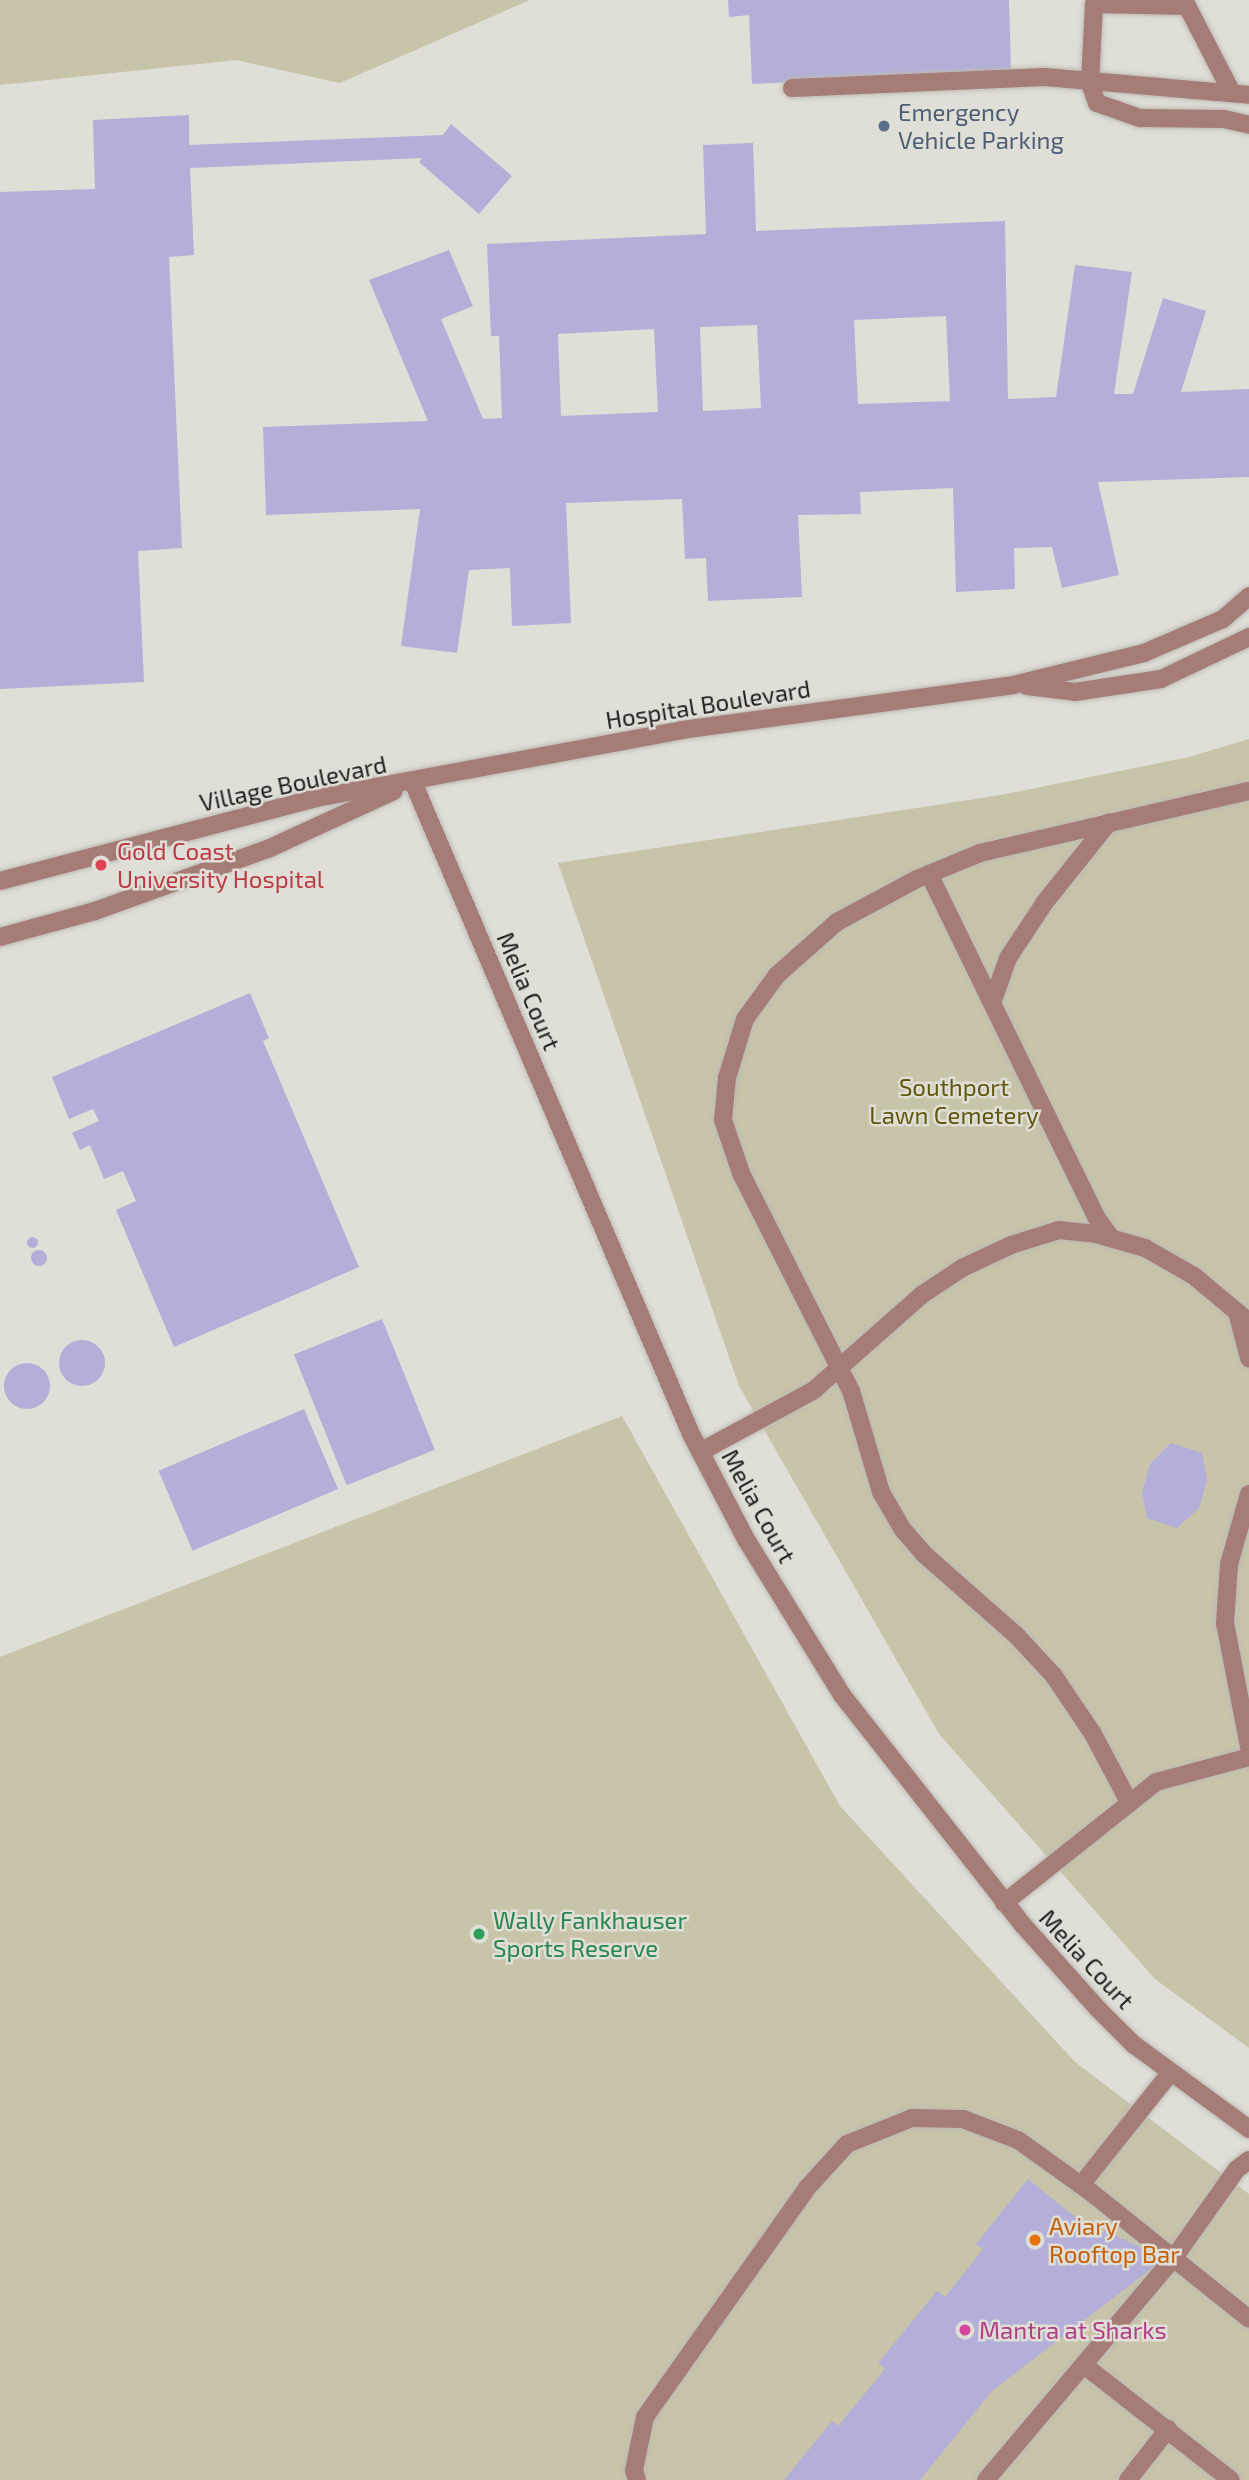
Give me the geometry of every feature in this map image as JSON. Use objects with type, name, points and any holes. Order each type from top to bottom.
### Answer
[{"type":"street","points":[[1240,94],[1186,6],[1094,4],[1090,83],[1097,103],[1140,118],[1224,119],[1249,125]]},
{"type":"street","points":[[792,88],[1045,77],[1240,94]]},
{"type":"street","name":"Hospital Boulevard","points":[[413,782],[682,730],[1013,685],[1144,653],[1223,619],[1249,596]]},
{"type":"street","name":"Hospital Boulevard","points":[[1013,685],[1075,692],[1161,679],[1249,637]]},
{"type":"street","name":"Village Boulevard","points":[[0,881],[316,797],[413,782]]},
{"type":"street","name":"Village Boulevard","points":[[0,937],[95,911],[270,848],[413,782]]},
{"type":"street","name":"Melia Court","points":[[413,782],[700,1452],[747,1541],[842,1695],[1004,1903],[1100,2011],[1171,2072],[1249,2129]]},
{"type":"street","points":[[1129,1802],[1093,1734],[1054,1676],[903,1530],[881,1492],[841,1369],[741,1173],[723,1120],[727,1078],[745,1019],[776,975],[837,922],[929,874],[980,853],[1249,791]]},
{"type":"street","points":[[992,1003],[1008,958],[1045,902],[1109,822]]},
{"type":"street","points":[[929,874],[1096,1217],[1111,1238]]},
{"type":"street","points":[[700,1452],[814,1390],[923,1294],[962,1268],[1011,1245],[1059,1230],[1111,1238],[1145,1248],[1194,1276],[1243,1317],[1249,1358]]},
{"type":"street","points":[[1249,1493],[1228,1564],[1225,1623],[1249,1747]]},
{"type":"street","points":[[1004,1903],[1156,1782],[1192,1769],[1249,1758]]},
{"type":"street","points":[[1081,2185],[1171,2072]]},
{"type":"street","points":[[637,2480],[634,2470],[645,2417],[807,2188],[847,2144],[912,2118],[963,2119],[1018,2140],[1081,2185],[1249,2319]]},
{"type":"street","points":[[986,2480],[1173,2259],[1237,2169],[1249,2160]]},
{"type":"street","points":[[1085,2366],[1231,2480]]},
{"type":"street","points":[[1128,2480],[1168,2429]]},
{"type":"green space","points":[[0,0],[530,0],[340,83],[236,60],[0,85]]},
{"type":"green space","name":"Southport Lawn Cemetery","points":[[1249,739],[1249,2048],[1155,1979],[939,1734],[739,1386],[558,863],[1001,795],[1189,757]]},
{"type":"green space","name":"Wally Fankhauser Sports Reserve","points":[[622,1416],[840,1806],[1075,2062],[1249,2194],[1249,2480],[0,2480],[0,1657]]},
{"type":"building","points":[[728,0],[1009,0],[1011,72],[752,84],[749,15],[729,17]]},
{"type":"building","points":[[189,115],[189,145],[443,135],[451,124],[512,176],[479,214],[419,162],[422,158],[190,168],[194,255],[169,257],[182,548],[138,551],[144,682],[0,689],[0,192],[95,189],[93,120]]},
{"type":"building","points":[[753,143],[756,231],[1005,221],[1008,399],[1056,397],[1075,265],[1132,272],[1114,394],[1133,394],[1163,298],[1206,311],[1181,392],[1249,389],[1249,477],[1098,482],[1119,575],[1062,588],[1052,547],[1014,548],[1015,589],[956,592],[953,488],[860,492],[861,514],[798,515],[802,597],[708,601],[706,558],[685,559],[682,499],[566,503],[571,623],[512,626],[510,568],[469,570],[457,653],[401,646],[420,509],[266,515],[263,427],[428,421],[369,280],[449,250],[473,306],[441,319],[483,419],[502,418],[499,336],[491,336],[487,244],[706,234],[703,145]],"holes":[[[946,316],[950,401],[858,404],[854,320]],[[757,325],[761,408],[703,411],[700,327]],[[654,329],[658,412],[561,416],[558,334]]]},
{"type":"building","points":[[250,993],[269,1038],[263,1041],[359,1267],[174,1347],[116,1210],[136,1201],[123,1171],[104,1179],[90,1145],[80,1150],[72,1133],[99,1121],[93,1109],[69,1119],[52,1077]]},
{"type":"building","points":[[32,1237],[36,1238],[36,1246],[32,1247],[28,1246],[27,1242],[28,1238]]},
{"type":"building","points":[[36,1250],[42,1250],[47,1258],[45,1264],[36,1266],[31,1261],[31,1255]]},
{"type":"building","points":[[382,1319],[435,1450],[347,1485],[294,1355]]},
{"type":"building","points":[[82,1340],[99,1346],[105,1363],[99,1380],[82,1386],[65,1380],[59,1363],[65,1346]]},
{"type":"building","points":[[27,1363],[44,1369],[50,1386],[44,1403],[27,1409],[10,1403],[4,1386],[10,1369]]},
{"type":"building","points":[[304,1409],[338,1489],[193,1551],[159,1471]]},
{"type":"building","points":[[1171,1443],[1202,1453],[1207,1480],[1199,1508],[1177,1528],[1147,1518],[1142,1493],[1150,1464]]},
{"type":"building","name":"Mantra at Sharks","points":[[1028,2179],[1100,2237],[1105,2230],[1164,2259],[992,2391],[920,2480],[784,2480],[832,2421],[838,2426],[885,2369],[878,2363],[937,2291],[945,2297],[983,2249],[976,2244]]},
{"type":"place","name":"Emergency Vehicle Parking","points":[[884,126]]},
{"type":"place","name":"Gold Coast University Hospital","points":[[101,865]]},
{"type":"place","name":"Wally Fankhauser Sports Reserve","points":[[479,1934]]},
{"type":"place","name":"Aviary Rooftop Bar","points":[[1035,2240]]},
{"type":"place","name":"Mantra at Sharks","points":[[965,2330]]}]
